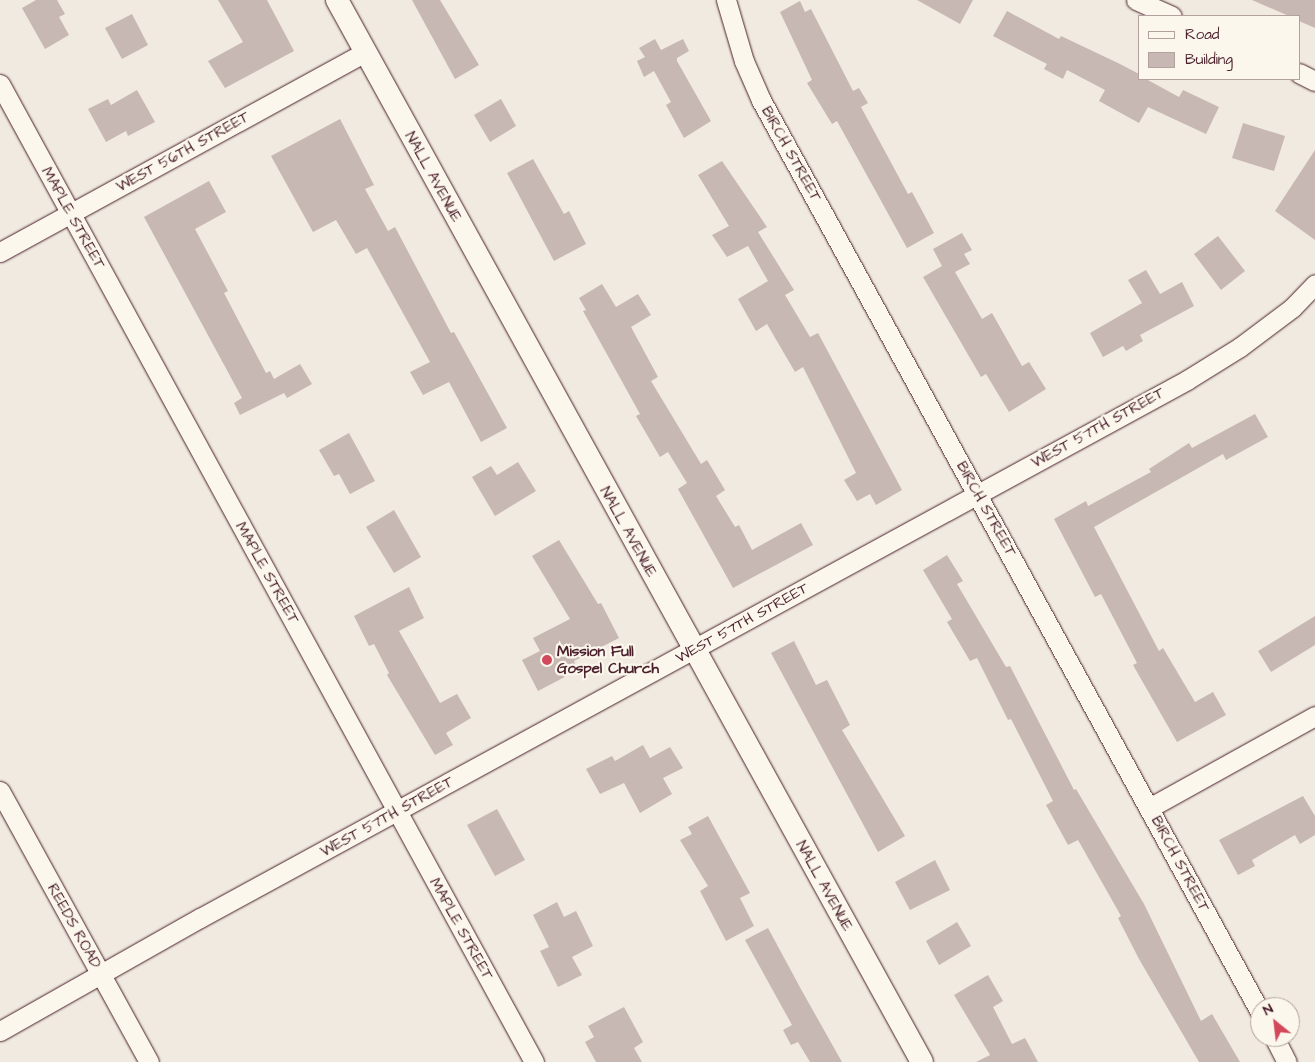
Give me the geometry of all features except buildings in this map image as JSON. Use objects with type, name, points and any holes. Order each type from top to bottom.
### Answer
[{"type":"street","name":"NALL AVENUE","points":[[337,0],[922,1062]]},
{"type":"street","name":"BIRCH STREET","points":[[726,0],[744,61],[761,100],[978,493],[1252,997]]},
{"type":"street","points":[[1136,0],[1170,15]]},
{"type":"street","name":"WEST 56TH STREET","points":[[0,252],[365,52]]},
{"type":"street","points":[[1300,74],[1315,81]]},
{"type":"street","name":"MAPLE STREET","points":[[0,84],[534,1062]]},
{"type":"street","name":"WEST 57TH STREET","points":[[0,1031],[100,974],[978,493],[1240,347],[1292,308],[1315,284]]},
{"type":"street","points":[[1150,808],[1315,716]]},
{"type":"street","name":"REEDS ROAD","points":[[0,791],[148,1062]]},
{"type":"street","points":[[1279,1047],[1287,1062]]},
{"type":"place","name":"Mission Full Gospel Church","points":[[547,660]]}]
